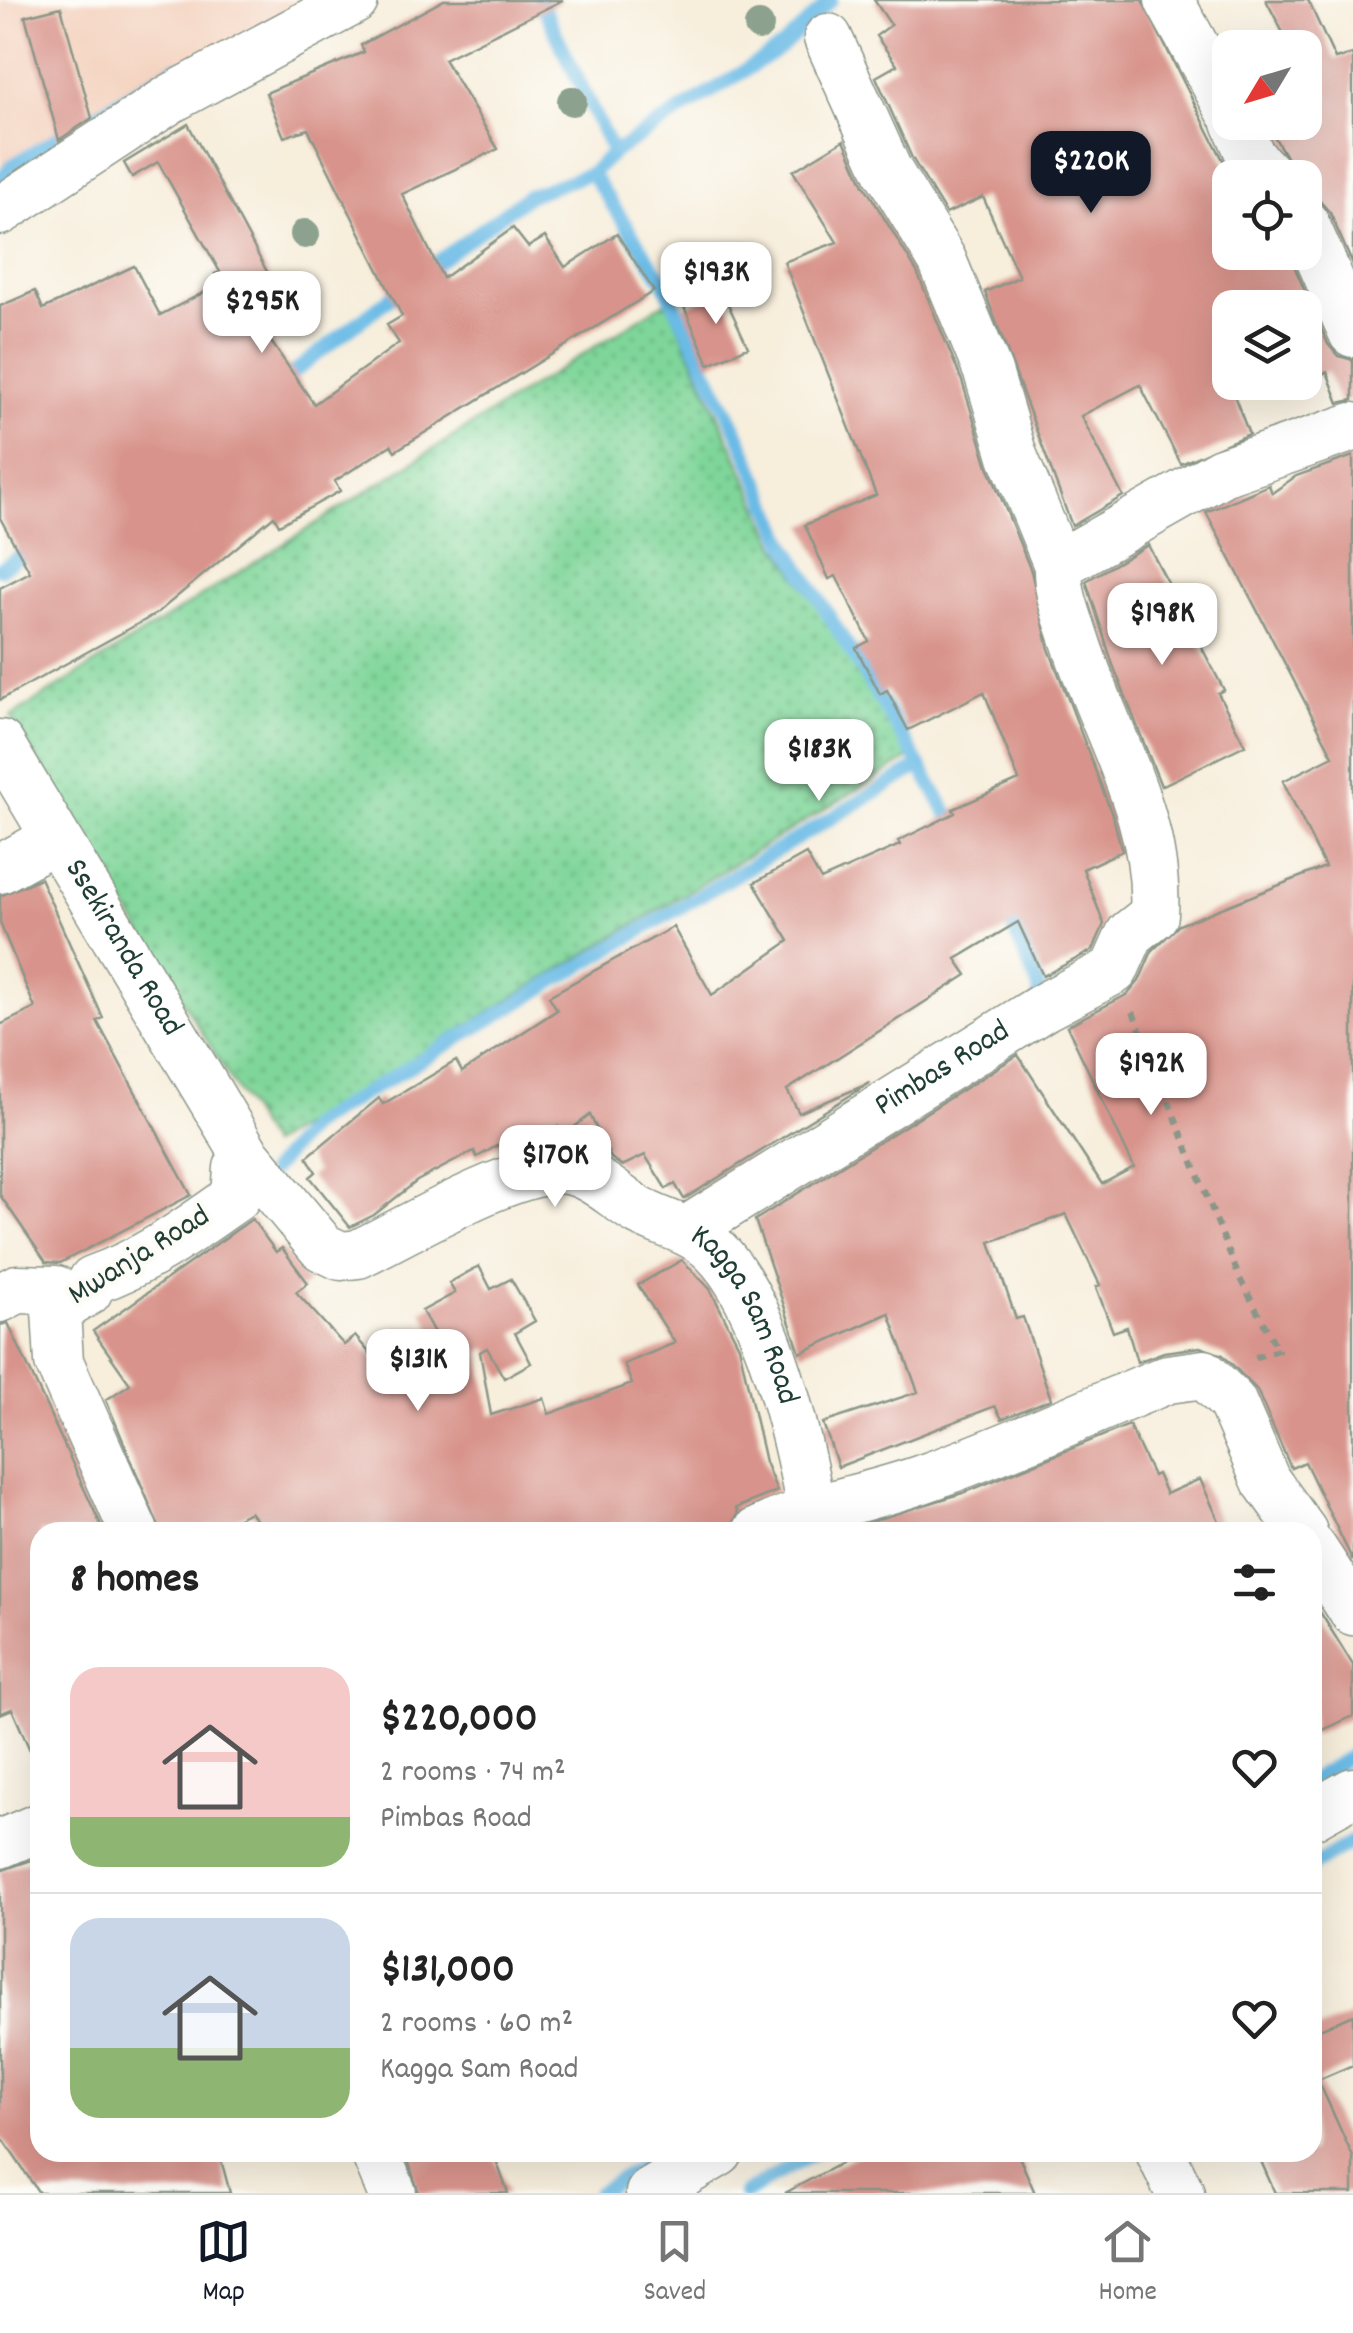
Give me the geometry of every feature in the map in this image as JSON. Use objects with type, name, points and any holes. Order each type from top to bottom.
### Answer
[{"type":"street","points":[[0,211],[172,98],[354,0]]},
{"type":"street","points":[[1169,0],[1212,78]]},
{"type":"street","points":[[828,38],[888,171],[942,260],[988,372],[1012,456],[1058,565],[1057,584],[1089,684],[1144,814],[1155,882],[1154,915],[1130,934],[1114,970]]},
{"type":"street","points":[[1322,263],[1353,333]]},
{"type":"street","points":[[1058,565],[1222,472],[1353,427]]},
{"type":"street","name":"Ssekiranda Road","points":[[0,744],[245,1154]]},
{"type":"street","points":[[0,869],[56,838]]},
{"type":"street","name":"Pimbas Road","points":[[686,1230],[1044,1007],[1114,970]]},
{"type":"street","name":"Kagga Sam Road","points":[[245,1154],[322,1247],[341,1256],[358,1254],[503,1185],[553,1170],[578,1172],[637,1210],[686,1230],[714,1250],[736,1280],[774,1360],[798,1438],[812,1510]]},
{"type":"street","name":"Mwanja Road","points":[[130,1522],[59,1362],[56,1310],[88,1291],[93,1280],[132,1266],[184,1236],[236,1197],[238,1168],[245,1154]]},
{"type":"street","points":[[0,1298],[17,1289],[56,1290],[56,1310]]},
{"type":"street","points":[[782,1522],[812,1510],[888,1491],[1168,1379],[1204,1374],[1232,1402],[1266,1481],[1296,1522]]},
{"type":"street","points":[[1322,1563],[1353,1611]]},
{"type":"street","points":[[1322,1809],[1353,1792]]},
{"type":"street","points":[[0,1844],[30,1831]]},
{"type":"street","points":[[380,2162],[392,2193]]},
{"type":"street","points":[[650,2193],[702,2162]]},
{"type":"street","points":[[1165,2162],[1180,2193]]},
{"type":"path","points":[[1114,970],[1164,1081],[1239,1277],[1278,1350],[1204,1374]]},
{"type":"shaded area","points":[[0,0],[301,0],[0,197]]},
{"type":"green space","points":[[667,301],[777,546],[916,754],[270,1145],[11,717]]},
{"type":"building","points":[[444,0],[563,0],[444,59],[498,149],[402,194],[443,278],[513,228],[528,247],[545,237],[565,267],[617,234],[654,291],[395,451],[391,445],[335,481],[340,491],[279,525],[274,516],[156,614],[0,700],[0,588],[30,572],[0,518],[0,306],[35,291],[43,309],[134,266],[160,315],[220,284],[215,274],[220,272],[158,162],[132,177],[124,163],[188,124],[295,324],[270,340],[314,404],[399,343],[387,325],[402,316],[308,129],[284,137],[266,93],[364,52],[361,45]]},
{"type":"building","points":[[874,0],[1142,0],[1223,160],[1212,160],[1212,270],[1296,270],[1305,290],[1212,290],[1212,400],[1236,400],[1249,434],[1181,464],[1140,385],[1081,416],[1123,496],[1072,526],[985,292],[1019,277],[983,197],[946,214],[912,158],[876,77],[897,65],[876,36],[891,25]]},
{"type":"building","points":[[1266,0],[1308,0],[1322,30],[1282,30]]},
{"type":"building","points":[[61,7],[92,118],[59,140],[25,16]]},
{"type":"building","points":[[1322,31],[1335,59],[1353,54],[1353,265],[1322,203],[1322,160],[1288,160],[1276,140],[1322,140]]},
{"type":"building","points":[[844,140],[864,185],[917,272],[962,381],[988,466],[1031,571],[1049,649],[1113,817],[1122,851],[1083,869],[1104,924],[1093,950],[1043,976],[1018,922],[956,959],[967,975],[787,1090],[799,1113],[870,1083],[684,1199],[675,1184],[666,1189],[645,1155],[622,1166],[611,1158],[590,1115],[564,1135],[558,1127],[533,1142],[525,1130],[477,1157],[474,1151],[417,1181],[374,1215],[350,1227],[310,1177],[316,1172],[307,1157],[379,1098],[383,1104],[456,1061],[462,1072],[557,1010],[549,996],[673,927],[712,995],[789,941],[754,883],[806,854],[821,880],[900,845],[898,841],[955,813],[953,809],[1019,780],[984,692],[908,730],[887,690],[880,694],[856,648],[869,641],[836,576],[829,579],[805,525],[876,495],[784,262],[837,242],[793,171]]},
{"type":"building","points":[[722,291],[748,347],[709,364],[684,307]]},
{"type":"building","points":[[1322,330],[1338,356],[1353,360],[1353,400],[1339,403],[1327,372],[1322,374]]},
{"type":"building","points":[[1353,456],[1353,1561],[1305,1462],[1291,1468],[1257,1390],[1223,1355],[1200,1347],[1164,1352],[1137,1362],[1127,1327],[1113,1332],[1096,1287],[1100,1285],[1066,1214],[990,1242],[1016,1319],[1023,1317],[1051,1399],[1002,1419],[995,1406],[838,1467],[823,1423],[918,1392],[889,1313],[800,1353],[755,1220],[1018,1055],[1102,1184],[1134,1167],[1067,1026],[1128,994],[1139,981],[1152,951],[1179,925],[1325,867],[1283,781],[1333,756],[1206,512],[1269,485],[1272,493],[1296,476]]},
{"type":"building","points":[[1148,545],[1224,690],[1218,693],[1245,745],[1161,786],[1113,665],[1086,581]]},
{"type":"building","points":[[40,878],[103,1018],[97,1021],[191,1195],[60,1263],[46,1262],[0,1195],[0,1025],[35,1008],[0,923],[0,896]]},
{"type":"building","points":[[252,1219],[276,1252],[282,1248],[308,1283],[296,1292],[344,1345],[355,1336],[386,1372],[437,1338],[422,1311],[455,1293],[449,1283],[479,1266],[491,1289],[511,1279],[535,1321],[515,1333],[531,1363],[504,1378],[487,1348],[480,1352],[491,1415],[544,1398],[549,1414],[632,1384],[624,1364],[675,1343],[638,1285],[682,1260],[710,1289],[739,1346],[765,1462],[777,1491],[736,1508],[734,1522],[258,1522],[250,1512],[230,1522],[157,1522],[106,1400],[130,1384],[93,1331]]},
{"type":"building","points":[[8,1323],[99,1522],[30,1522],[30,1750],[12,1709],[0,1714],[0,1325]]},
{"type":"building","points":[[1129,1425],[1166,1494],[1200,1479],[1219,1522],[868,1522],[966,1492]]},
{"type":"building","points":[[1322,1615],[1353,1665],[1353,1716],[1322,1730]]},
{"type":"building","points":[[30,1860],[30,2162],[222,2162],[230,2193],[39,2193],[0,2135],[0,1871]]},
{"type":"building","points":[[1353,2015],[1353,2065],[1322,2078],[1322,2028]]},
{"type":"building","points":[[1322,2089],[1353,2157],[1353,2193],[1275,2193],[1261,2162],[1322,2162]]},
{"type":"building","points":[[408,2162],[497,2162],[508,2193],[419,2193]]},
{"type":"building","points":[[843,2162],[1021,2162],[1035,2193],[785,2193]]},
{"type":"waterway","points":[[540,0],[613,153]]},
{"type":"waterway","points":[[422,273],[529,195],[591,173],[613,153],[781,48],[831,0]]},
{"type":"waterway","points":[[0,180],[11,166],[176,67]]},
{"type":"waterway","points":[[271,1171],[311,1125],[920,766],[787,546],[737,431],[662,279],[591,173]]},
{"type":"waterway","points":[[280,383],[405,286]]},
{"type":"waterway","points":[[0,569],[33,548]]},
{"type":"waterway","points":[[920,766],[957,830]]},
{"type":"waterway","points":[[1006,912],[1039,988],[1039,999]]},
{"type":"waterway","points":[[1322,1773],[1353,1755]]},
{"type":"waterway","points":[[1322,1860],[1353,1841]]},
{"type":"waterway","points":[[598,2193],[649,2162]]},
{"type":"waterway","points":[[745,2193],[799,2162]]}]
